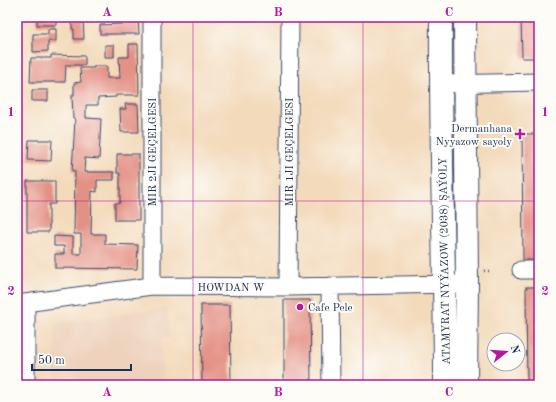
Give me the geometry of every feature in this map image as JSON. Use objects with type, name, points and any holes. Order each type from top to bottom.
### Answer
[{"type":"main road","name":"ATAMYRAT NYÝAZOW (2038) ŞAÝOLY","points":[[440,17],[440,84],[445,285],[445,385]]},
{"type":"main road","name":"ATAMYRAT NYÝAZOW (2038) ŞAÝOLY","points":[[465,17],[467,284],[466,385]]},
{"type":"street","name":"MIR 2JI GEÇELGESI","points":[[152,17],[152,286]]},
{"type":"street","name":"MIR 1JI GEÇELGESI","points":[[288,287],[290,17]]},
{"type":"street","points":[[440,84],[539,82]]},
{"type":"street","points":[[521,270],[539,270]]},
{"type":"street","name":"HOWDAN W","points":[[21,304],[152,286],[288,287],[467,284]]},
{"type":"street","points":[[330,286],[331,385]]},
{"type":"street","points":[[21,304],[26,385]]},
{"type":"shaded area","points":[[167,308],[169,338],[162,339],[162,385],[54,385],[55,323]]},
{"type":"building","points":[[37,17],[56,17],[56,25],[37,25]]},
{"type":"building","points":[[72,17],[83,17],[84,39],[74,39]]},
{"type":"building","points":[[122,17],[138,17],[139,34],[100,34],[100,25],[123,24]]},
{"type":"building","points":[[521,17],[539,17],[539,58],[522,58]]},
{"type":"building","points":[[48,29],[56,29],[56,41],[48,41],[48,51],[33,52],[33,34],[48,34]]},
{"type":"building","points":[[129,44],[138,44],[139,95],[116,95],[116,97],[98,98],[98,105],[86,105],[86,118],[101,119],[99,159],[85,158],[84,172],[114,172],[114,180],[97,180],[97,192],[92,191],[91,234],[105,234],[105,244],[138,245],[137,269],[55,268],[55,254],[64,254],[64,246],[54,246],[54,236],[73,237],[73,254],[81,254],[81,234],[74,234],[75,171],[72,171],[75,118],[73,118],[72,95],[74,95],[74,83],[81,82],[80,68],[94,68],[94,66],[107,66],[107,78],[120,78],[119,57],[129,57]]},
{"type":"building","points":[[105,45],[114,45],[114,57],[105,57]]},
{"type":"building","points":[[51,55],[85,56],[85,65],[66,65],[65,82],[30,82],[31,58],[51,58]]},
{"type":"building","points":[[32,90],[48,90],[48,101],[32,101]]},
{"type":"building","points":[[125,104],[138,104],[139,132],[121,132],[120,109],[126,109]]},
{"type":"building","points":[[522,134],[539,134],[539,260],[523,260]]},
{"type":"building","points":[[29,140],[52,140],[51,161],[28,160]]},
{"type":"building","points":[[117,154],[139,154],[139,220],[115,220],[115,203],[120,203],[120,173],[117,173]]},
{"type":"building","points":[[27,181],[55,181],[55,204],[49,204],[49,232],[27,232]]},
{"type":"building","points":[[526,287],[539,287],[539,385],[527,385]]},
{"type":"building","points":[[284,300],[310,300],[311,385],[284,385]]},
{"type":"building","points":[[201,305],[230,305],[231,385],[202,385]]},
{"type":"place","name":"Dermanhana Nyyazow sayoly","points":[[520,134]]},
{"type":"place","name":"Cafe Pele","points":[[300,307]]}]
